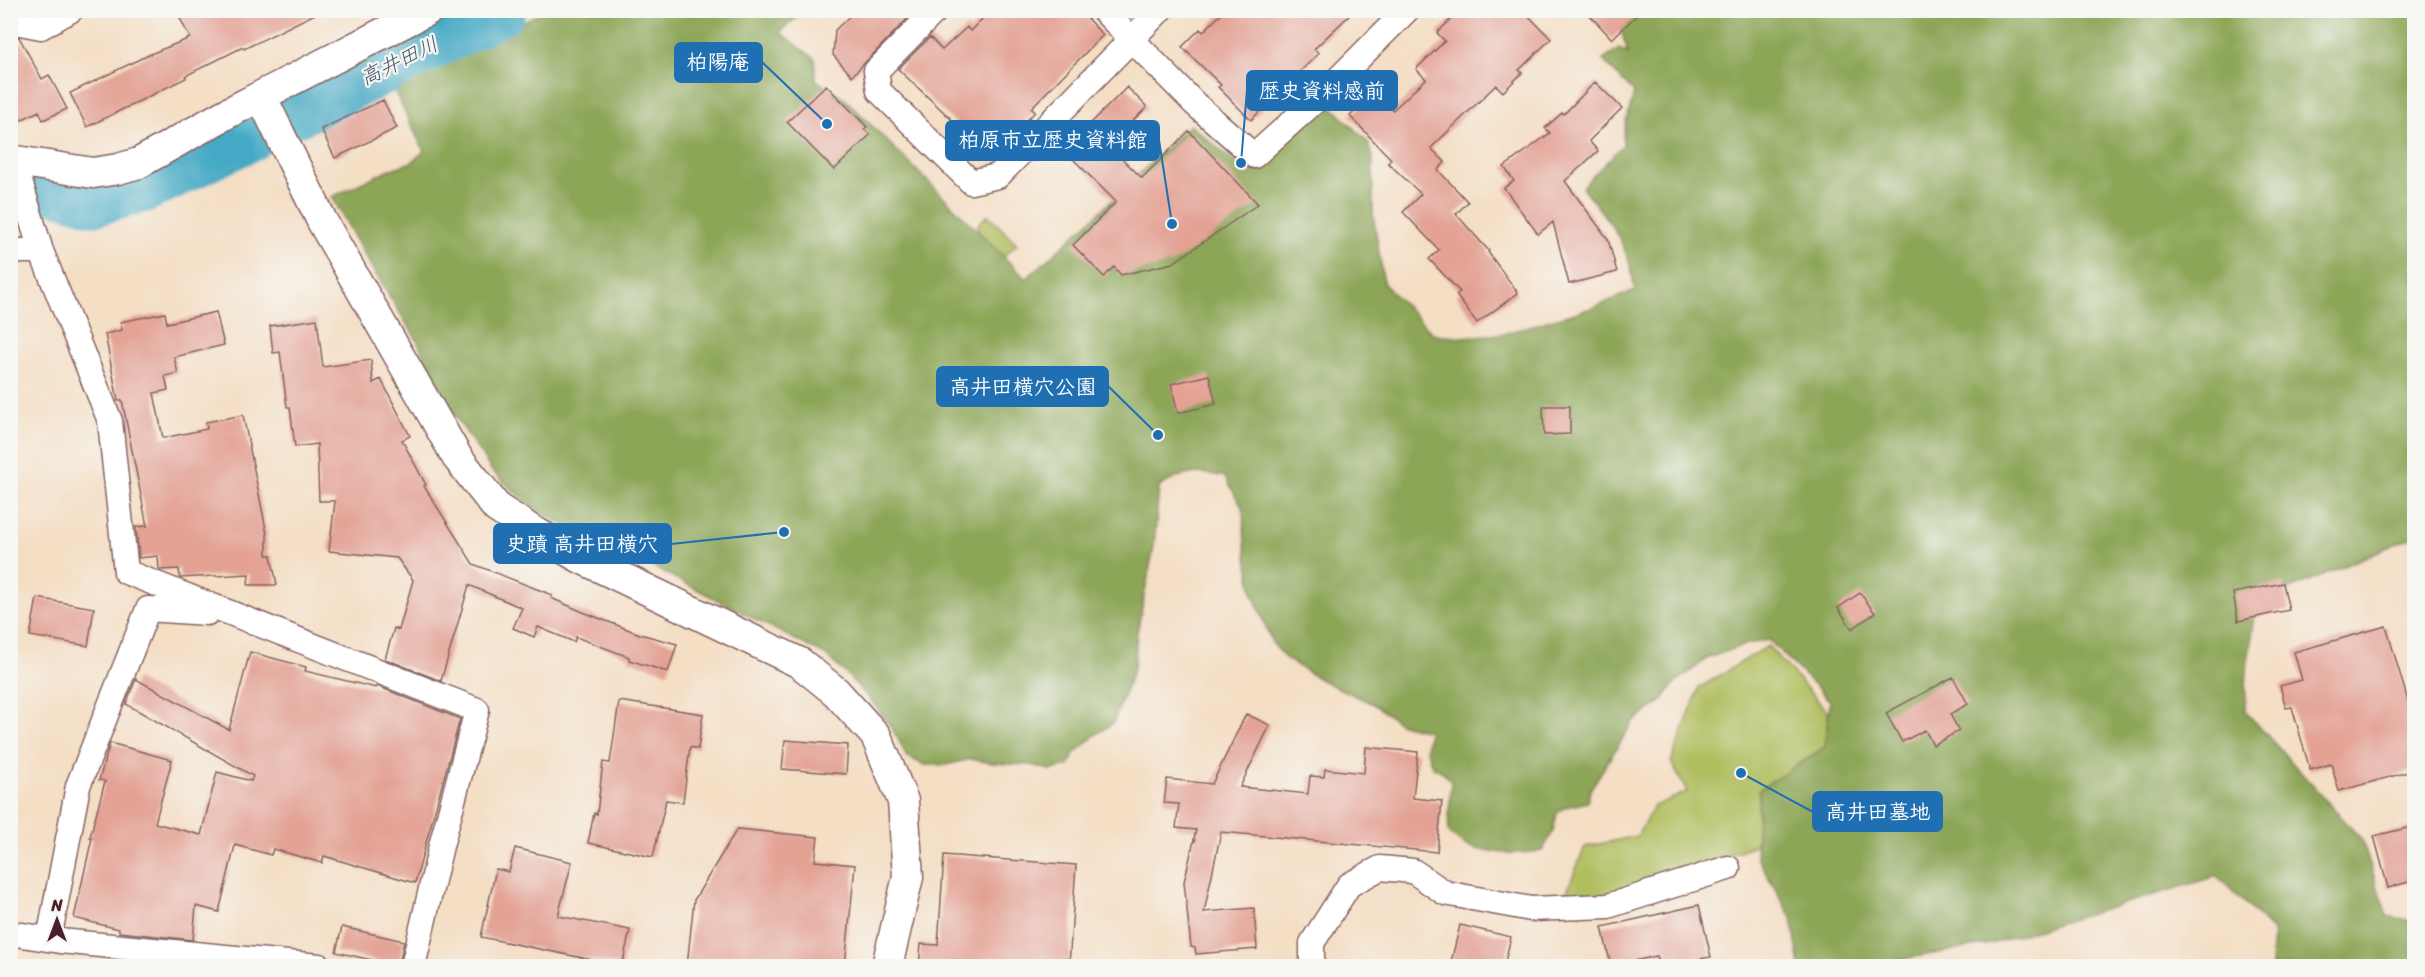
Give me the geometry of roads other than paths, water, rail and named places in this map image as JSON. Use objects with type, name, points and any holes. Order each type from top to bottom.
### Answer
[{"type":"street","points":[[10,21],[40,27],[71,10]]},
{"type":"street","points":[[413,966],[441,846],[477,710],[126,572],[110,421],[40,251],[12,161],[93,173],[139,163],[261,96],[428,10]]},
{"type":"street","points":[[936,10],[876,71],[879,92],[971,182],[998,176],[1160,10]]},
{"type":"street","points":[[1103,10],[1195,104],[1254,156],[1325,92],[1407,10]]},
{"type":"street","points":[[261,96],[322,220],[457,457],[497,508],[581,558],[800,663],[836,692],[876,736],[903,801],[908,877],[887,966]]},
{"type":"street","points":[[10,251],[40,251]]},
{"type":"street","points":[[49,939],[78,786],[148,609],[230,614]]},
{"type":"street","points":[[1312,966],[1312,943],[1349,885],[1380,868],[1413,872],[1445,893],[1531,909],[1608,906],[1728,868]]},
{"type":"street","points":[[10,933],[49,939],[319,966]]},
{"type":"waterway","name":"高井田川","points":[[298,111],[500,10]]},
{"type":"waterway","name":"高井田川","points":[[47,186],[95,200],[143,187],[250,135]]},
{"type":"railway","points":[[10,964],[35,966]]},
{"type":"place","name":"柏陽庵","points":[[827,124]]},
{"type":"place","name":"歴史資料感前","points":[[1241,163]]},
{"type":"place","name":"柏原市立歴史資料館","points":[[1172,224]]},
{"type":"place","name":"高井田横穴公園","points":[[1158,435]]},
{"type":"place","name":"史蹟 高井田横穴","points":[[784,532]]},
{"type":"place","name":"高井田墓地","points":[[1741,773]]}]
